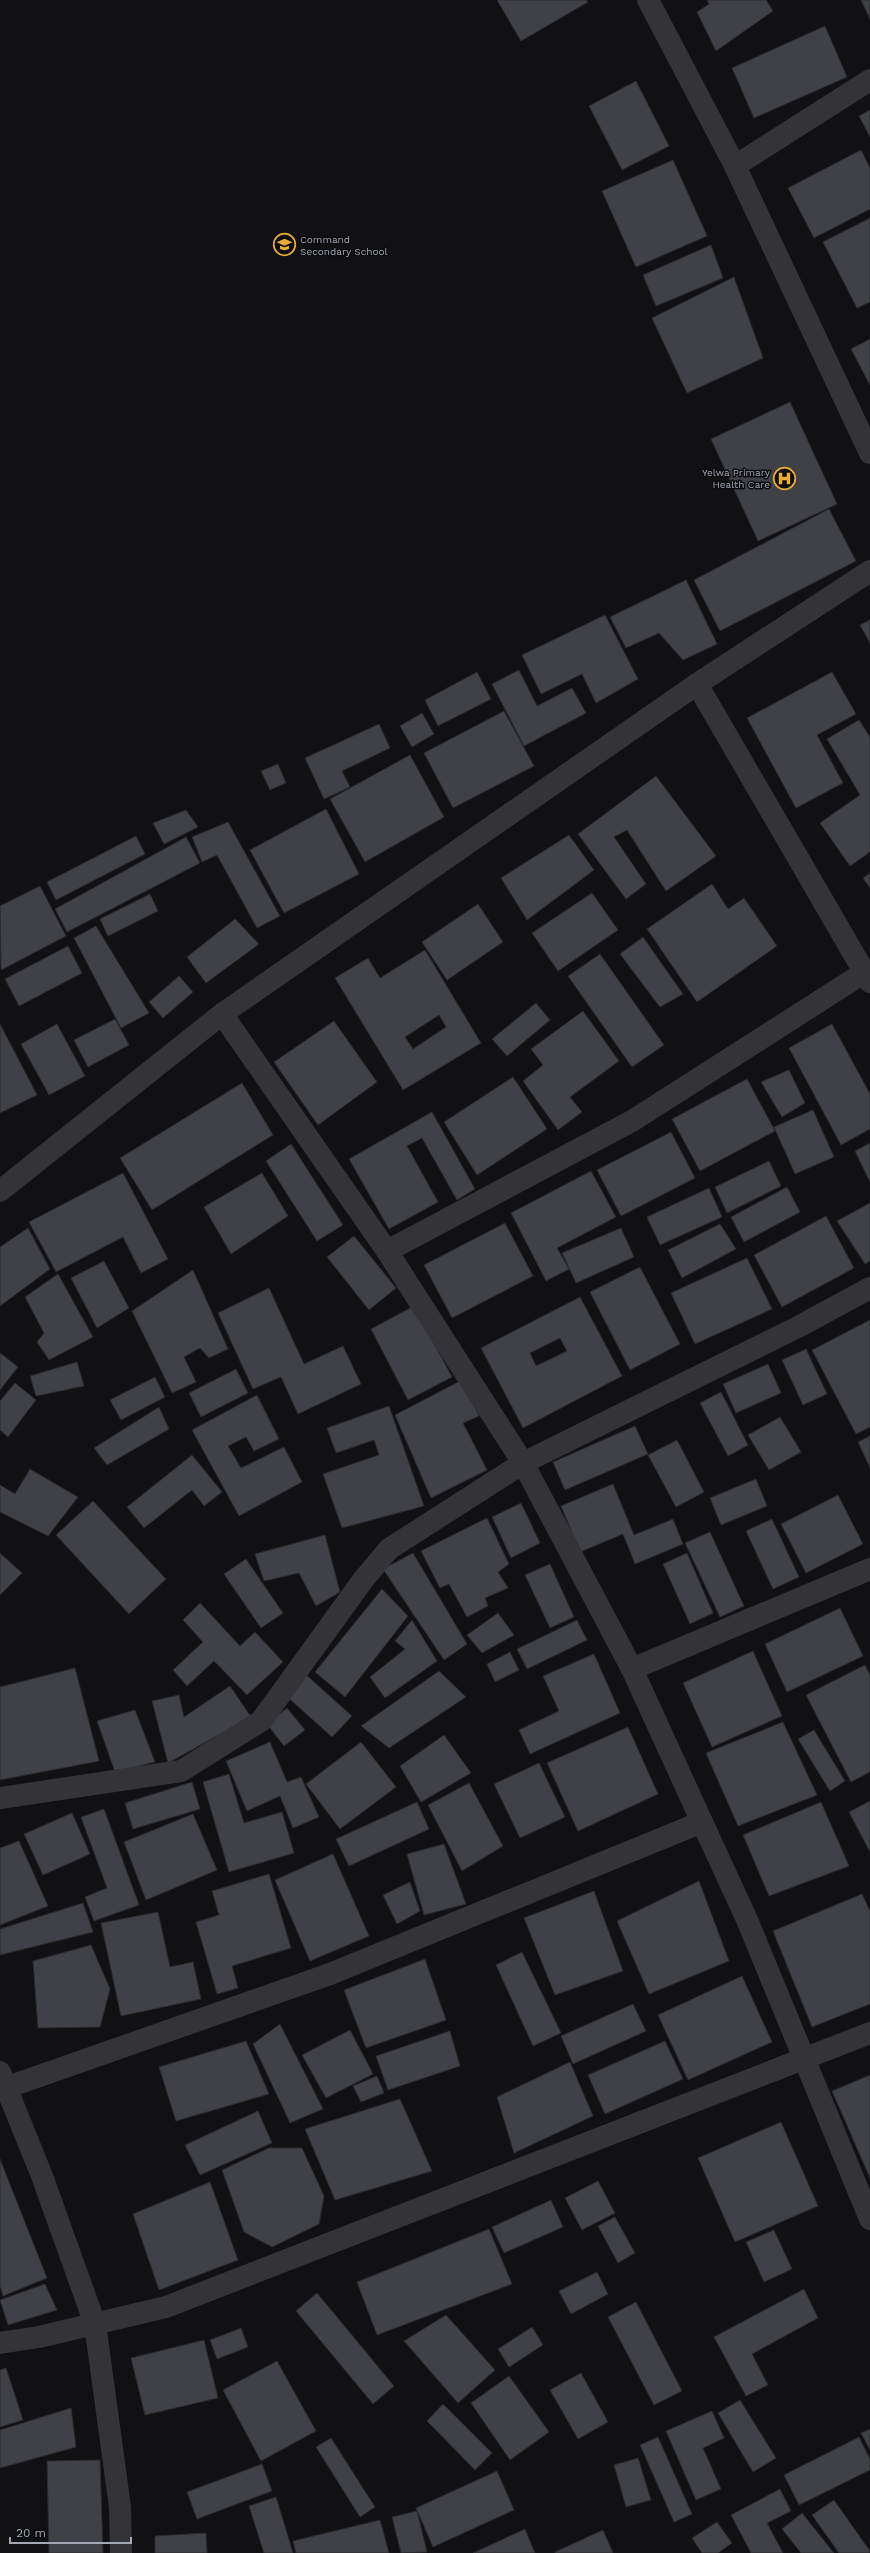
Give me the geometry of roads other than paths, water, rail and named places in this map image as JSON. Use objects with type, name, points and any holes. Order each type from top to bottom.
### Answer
[{"type":"street","points":[[648,0],[735,166],[870,453]]},
{"type":"street","points":[[735,166],[870,80]]},
{"type":"street","points":[[0,1191],[222,1014],[697,684],[870,571]]},
{"type":"street","points":[[387,1251],[632,1121],[867,977],[697,684]]},
{"type":"street","points":[[222,1014],[387,1251],[523,1463],[632,1669],[748,1922],[870,2219]]},
{"type":"street","points":[[0,1798],[181,1771],[261,1721],[363,1580],[389,1549],[523,1463],[798,1327],[870,1288]]},
{"type":"street","points":[[632,1669],[870,1569]]},
{"type":"street","points":[[121,2553],[120,2507],[95,2324],[4,2080],[330,1974],[702,1822]]},
{"type":"street","points":[[0,2342],[38,2338],[166,2307],[870,2033]]},
{"type":"place","name":"Command Secondary School","points":[[284,245]]},
{"type":"place","name":"Yelwa Primary Health Care","points":[[785,478]]}]
